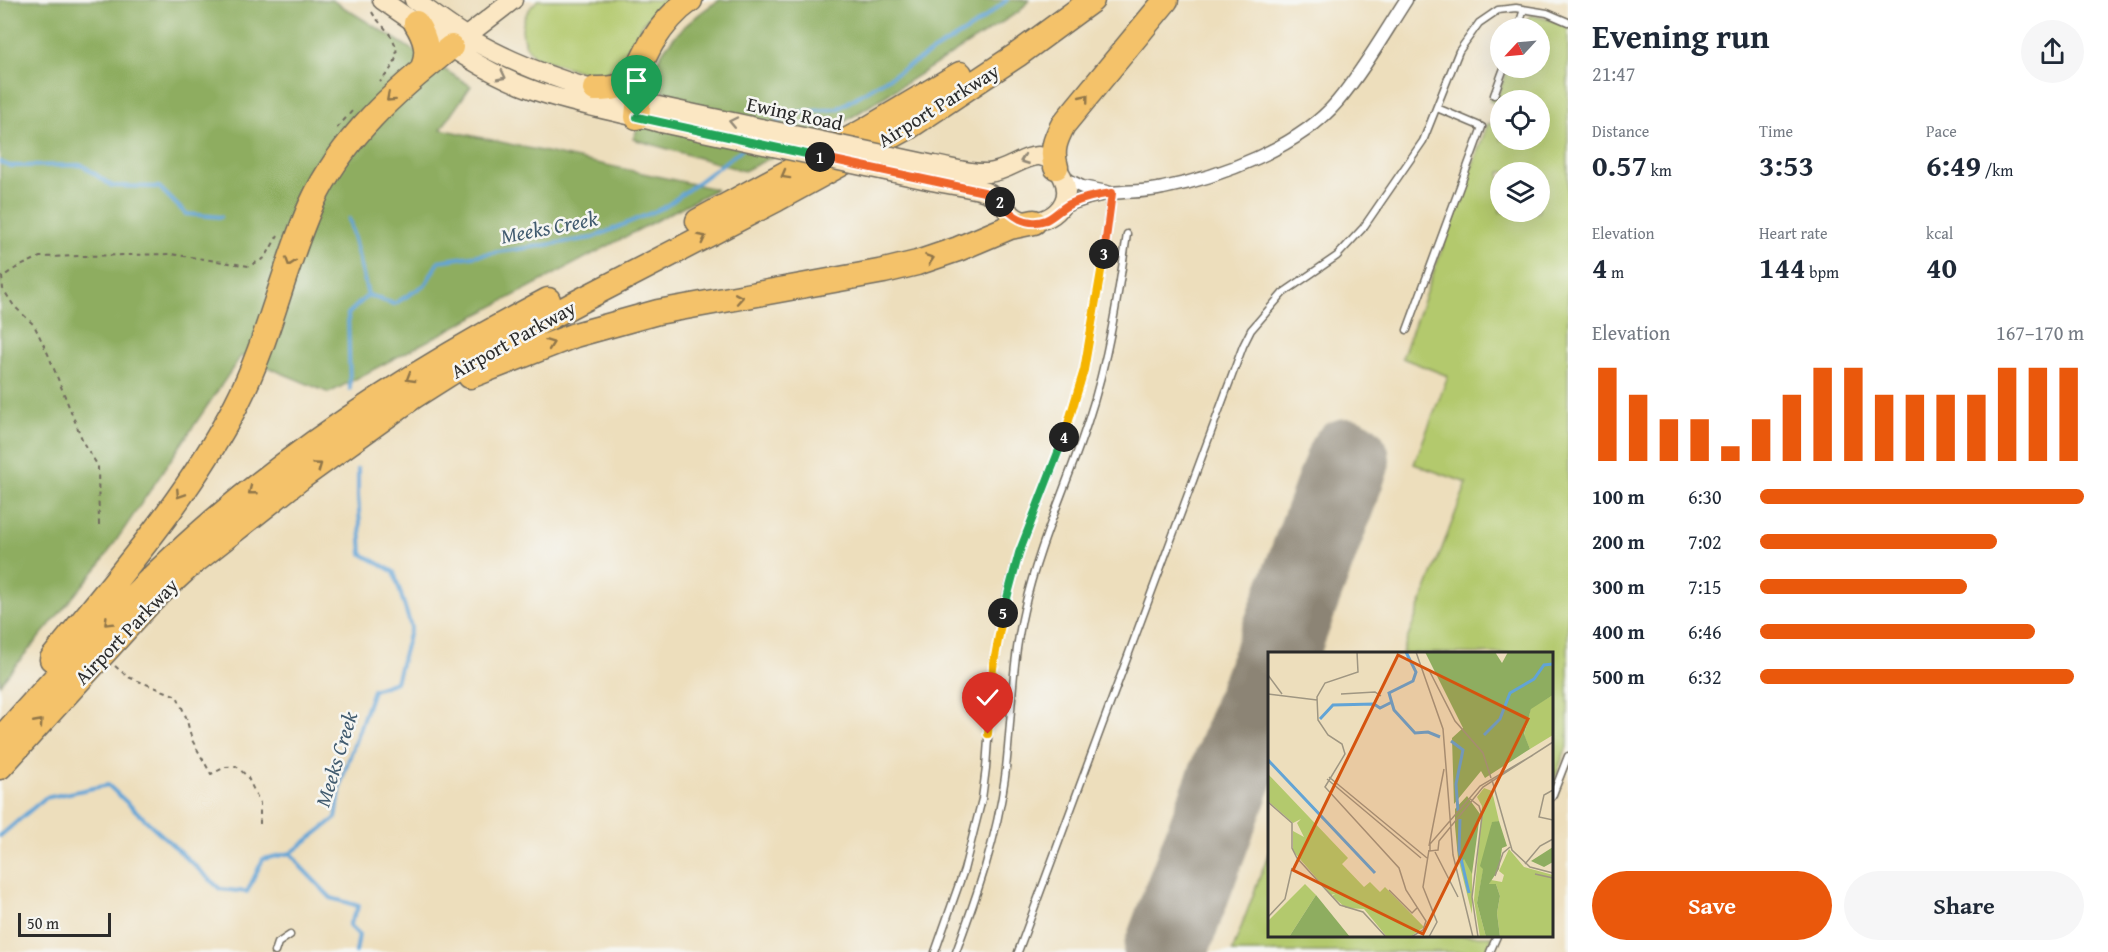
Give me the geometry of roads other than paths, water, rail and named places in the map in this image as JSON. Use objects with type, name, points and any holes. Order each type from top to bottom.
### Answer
[{"type":"highway","points":[[638,109],[642,65],[647,52],[660,30],[681,6],[690,0]]},
{"type":"highway","name":"Airport Parkway","points":[[0,740],[75,656],[143,586],[215,520],[287,463],[380,396],[495,327],[765,186],[864,131],[948,82],[1066,0]]},
{"type":"highway","name":"Airport Parkway","points":[[0,767],[150,602],[189,566],[303,476],[414,396],[474,358],[907,128],[1017,55],[1092,0]]},
{"type":"highway","points":[[1060,173],[1053,151],[1056,136],[1166,0]]},
{"type":"highway","points":[[415,12],[426,41],[426,63],[422,70]]},
{"type":"highway","points":[[0,724],[147,542],[211,448],[254,369],[303,225],[331,168],[371,116],[422,70],[459,42]]},
{"type":"highway","points":[[595,89],[622,86],[642,65]]},
{"type":"highway","points":[[347,444],[470,376],[575,335],[658,312],[917,263],[1010,227],[1034,222]]},
{"type":"street","points":[[459,42],[513,0]]},
{"type":"street","points":[[1034,222],[1045,220],[1061,208],[1081,200],[1112,193],[1161,189],[1193,181],[1227,170],[1272,150],[1317,121],[1335,104],[1355,78],[1406,0]]},
{"type":"street","name":"Ewing Road","points":[[376,3],[415,12],[459,42],[488,69],[534,91],[581,105],[638,109]]},
{"type":"street","name":"Ewing Road","points":[[459,42],[595,89],[638,109],[933,173],[992,195],[1016,218],[1034,222]]},
{"type":"street","name":"Ewing Road","points":[[933,173],[988,173],[1006,169],[1025,158],[1036,156],[1045,158],[1060,173]]},
{"type":"street","points":[[1060,173],[1082,187],[1112,193]]},
{"type":"street","points":[[1060,173],[1066,190],[1061,208]]},
{"type":"lane","points":[[1018,952],[1247,336],[1283,293],[1337,256],[1356,237],[1423,141],[1459,51],[1473,29],[1498,10],[1524,9],[1547,13],[1568,22]]},
{"type":"lane","points":[[1521,18],[1524,9]]},
{"type":"lane","points":[[1407,330],[1482,127],[1437,108]]},
{"type":"lane","points":[[934,952],[964,870],[982,798],[993,668],[1006,597],[1019,553],[1067,428],[1084,370],[1106,245],[1112,193]]},
{"type":"lane","points":[[956,952],[977,895],[995,832],[1005,777],[1015,659],[1026,599],[1045,534],[1076,456],[1093,404],[1113,322],[1128,234]]},
{"type":"lane","points":[[1553,792],[1568,756]]},
{"type":"lane","points":[[275,952],[278,943],[290,934]]},
{"type":"lane","points":[[1490,952],[1497,937]]},
{"type":"waterway","name":"Meeks Creek","points":[[775,125],[791,113],[837,109],[973,27],[1007,0]]},
{"type":"waterway","name":"Meeks Creek","points":[[350,389],[348,314],[368,295],[394,304],[425,285],[439,261],[592,238],[665,207],[745,147]]},
{"type":"waterway","points":[[0,162],[10,166],[82,165],[112,186],[159,187],[186,214],[221,217]]},
{"type":"waterway","points":[[349,219],[368,295]]},
{"type":"waterway","name":"Meeks Creek","points":[[0,836],[45,798],[108,785],[220,889],[247,892],[263,859],[291,853],[336,818],[342,779],[373,690],[396,682],[411,627],[394,572],[362,554],[358,469]]},
{"type":"waterway","points":[[291,853],[301,867],[331,898],[359,906],[349,925],[359,935],[356,952]]}]
